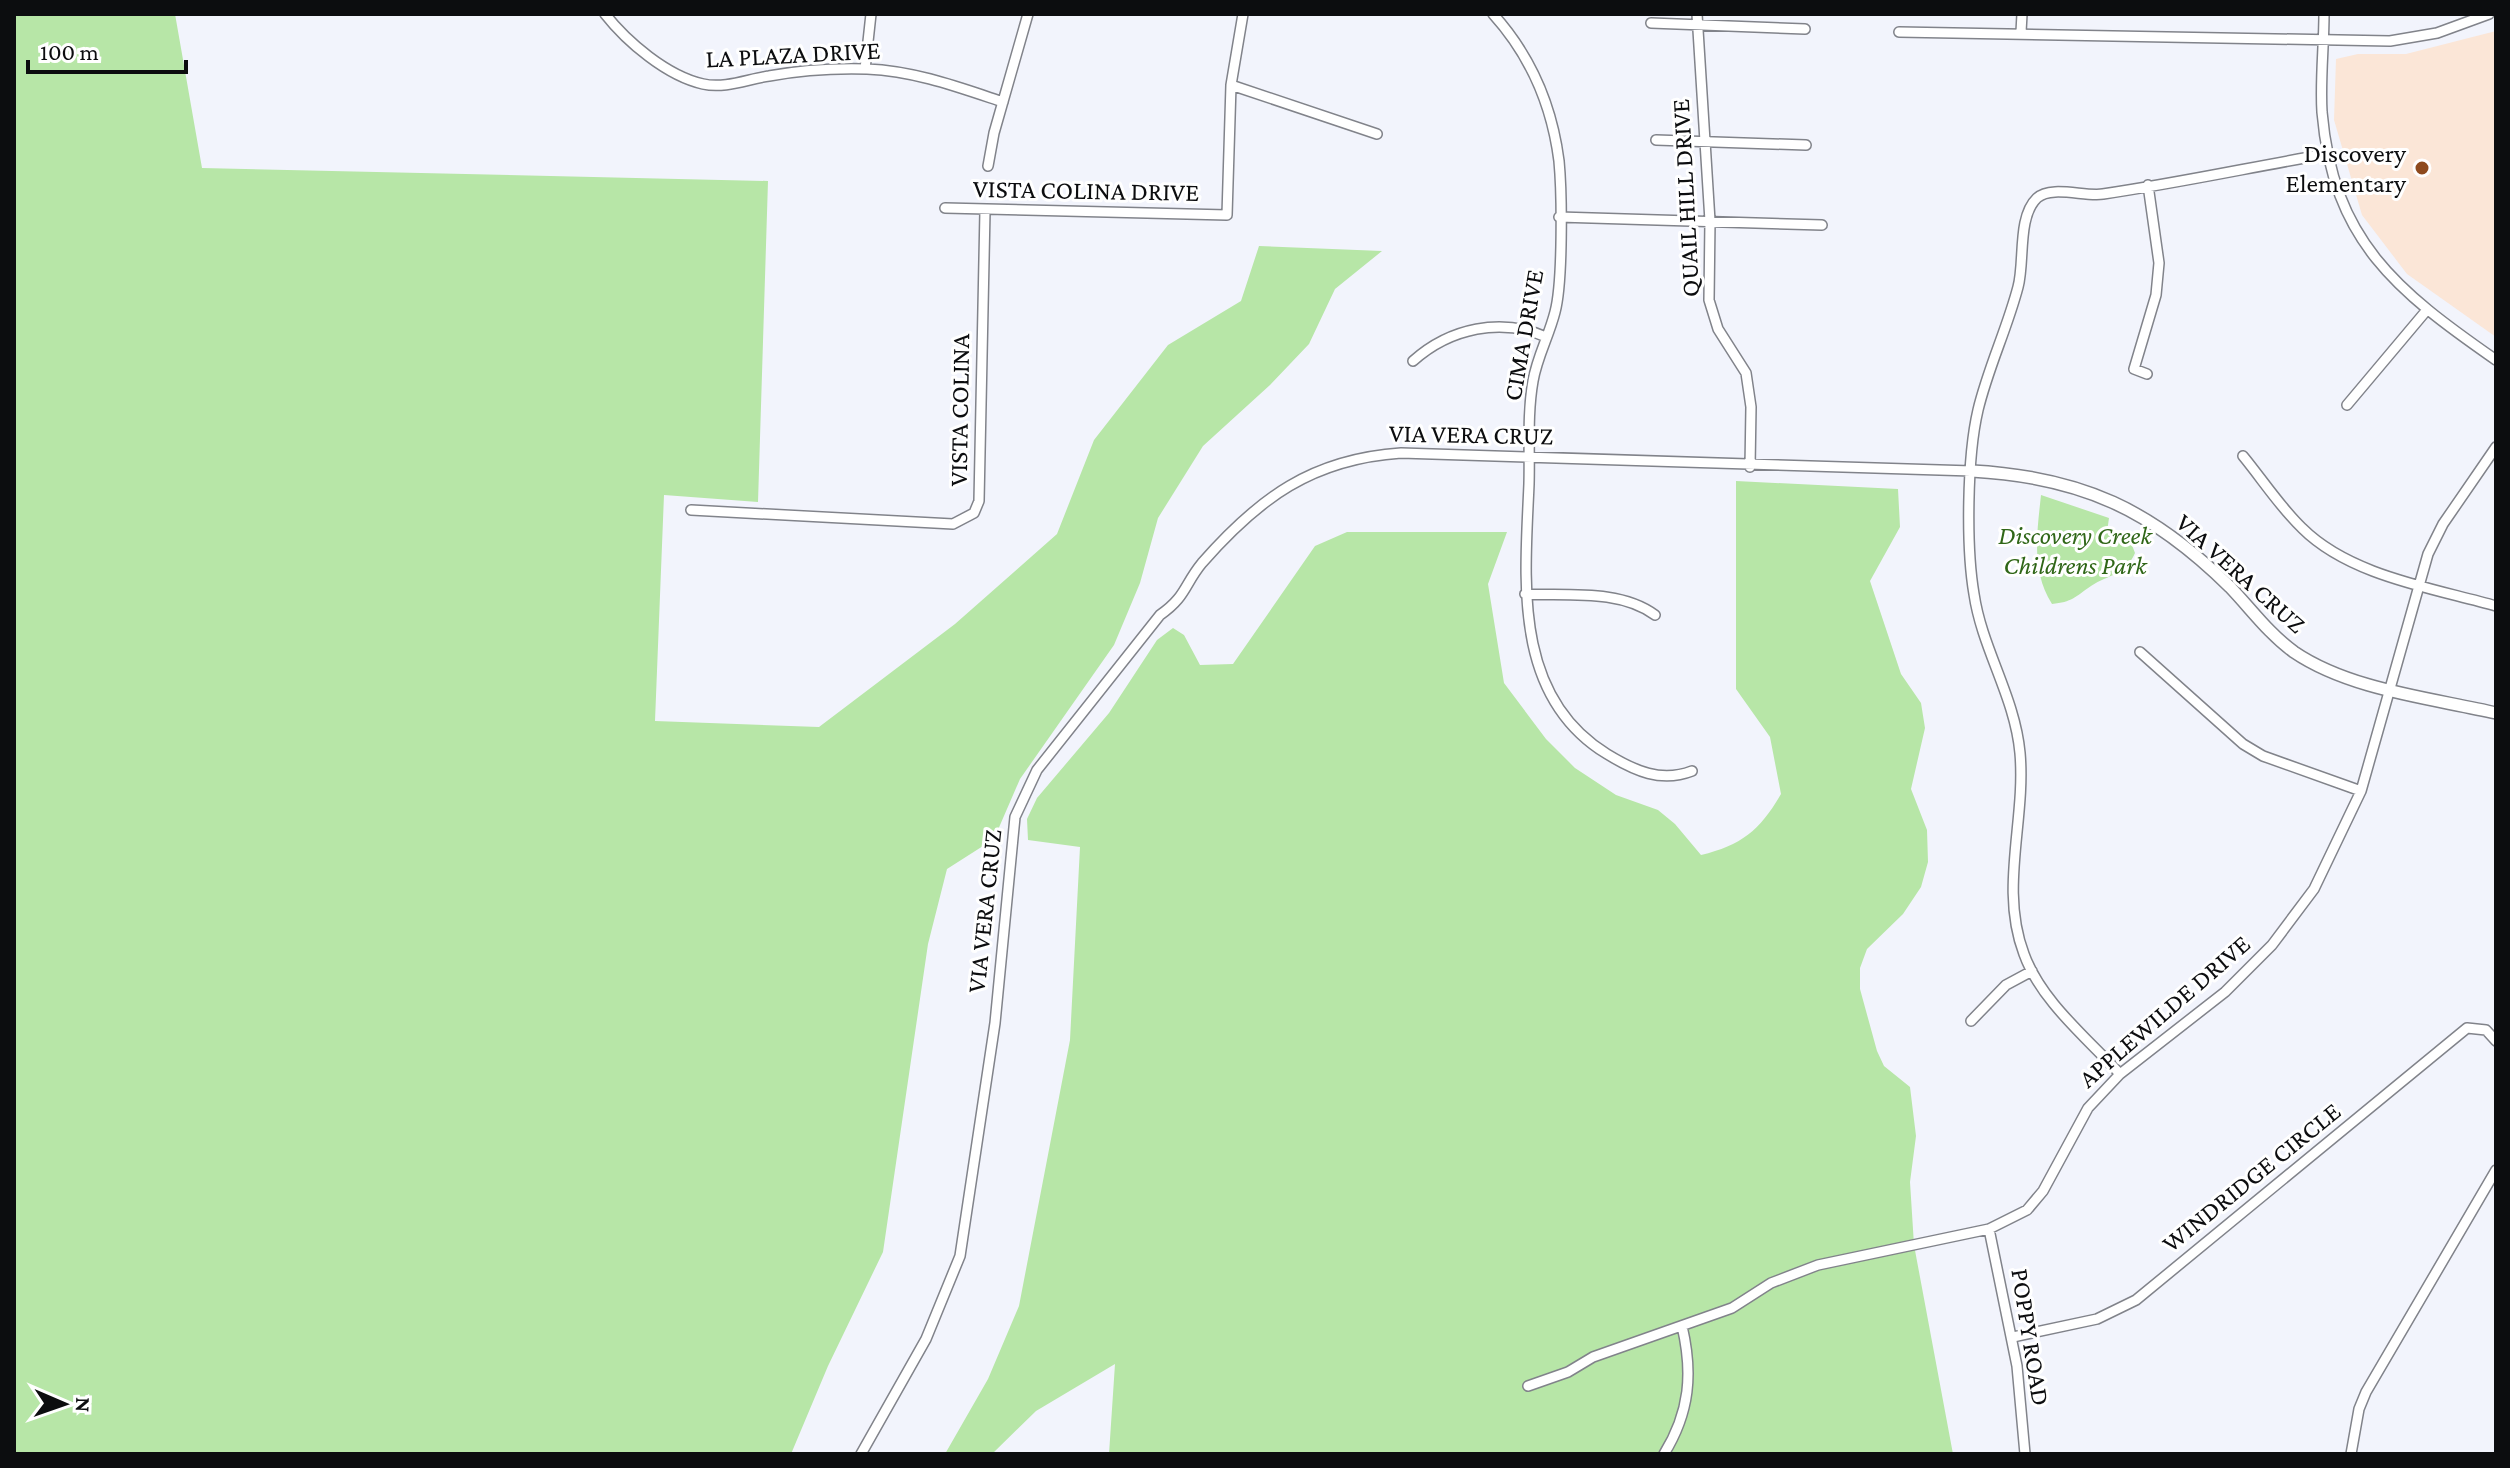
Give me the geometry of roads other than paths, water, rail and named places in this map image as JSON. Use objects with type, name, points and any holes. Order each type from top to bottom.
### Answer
[{"type":"street","name":"LA PLAZA DRIVE","points":[[605,14],[619,32],[679,76],[704,85],[723,85],[827,69],[865,69],[927,77],[1003,102]]},
{"type":"street","points":[[865,69],[871,14]]},
{"type":"street","points":[[988,166],[1028,14]]},
{"type":"street","points":[[1243,14],[1231,85],[1377,134]]},
{"type":"street","name":"CIMA DRIVE","points":[[1493,14],[1532,69],[1543,93],[1559,163],[1559,293],[1532,384],[1525,594],[1528,631],[1545,684],[1577,729],[1604,752],[1638,771],[1658,776],[1692,771]]},
{"type":"street","points":[[2021,32],[2022,14]]},
{"type":"street","points":[[2324,14],[2322,108],[2327,154],[2334,180],[2364,243],[2390,278],[2426,311],[2496,360]]},
{"type":"street","points":[[1899,32],[2390,41],[2437,33],[2489,14]]},
{"type":"street","points":[[1651,23],[1697,20],[1805,29]]},
{"type":"street","name":"QUAIL HILL DRIVE","points":[[1697,20],[1710,221],[1709,300],[1718,329],[1746,373],[1751,407],[1750,467]]},
{"type":"street","name":"VISTA COLINA DRIVE","points":[[945,208],[1227,215],[1231,85]]},
{"type":"street","points":[[1656,140],[1806,145]]},
{"type":"street","points":[[2120,1074],[2057,1006],[2032,971],[2015,919],[2012,871],[2022,772],[2020,748],[2011,706],[1983,633],[1974,595],[1970,557],[1972,471],[1978,412],[2019,285],[2028,212],[2038,197],[2047,193],[2099,195],[2327,154]]},
{"type":"street","points":[[2147,374],[2134,369],[2156,295],[2159,263],[2148,185]]},
{"type":"street","name":"VISTA COLINA","points":[[691,510],[953,524],[974,513],[979,501],[985,211]]},
{"type":"street","points":[[1559,217],[1822,225]]},
{"type":"street","points":[[2347,405],[2426,311]]},
{"type":"street","points":[[1413,361],[1444,338],[1464,331],[1498,327],[1546,337]]},
{"type":"street","name":"APPLEWILDE DRIVE","points":[[1528,1386],[1568,1372],[1593,1357],[1732,1308],[1771,1283],[1818,1265],[1989,1229],[2027,1210],[2043,1191],[2088,1108],[2120,1074],[2225,992],[2272,945],[2314,889],[2361,791],[2417,583],[2443,524],[2496,447]]},
{"type":"street","name":"VIA VERA CRUZ","points":[[861,1454],[926,1339],[960,1256],[995,1023],[1015,817],[1037,770],[1160,615],[1180,601],[1192,575],[1240,520],[1275,493],[1320,469],[1366,455],[1530,456],[1750,467],[1972,471],[2059,481],[2129,510],[2180,541],[2294,652],[2336,673],[2390,689],[2496,713]]},
{"type":"street","points":[[2243,456],[2302,528],[2334,553],[2417,583],[2496,606]]},
{"type":"street","points":[[1525,594],[1614,598],[1644,606],[1655,615]]},
{"type":"street","points":[[2140,652],[2212,721],[2243,744],[2263,756],[2361,791]]},
{"type":"street","points":[[1971,1021],[2006,985],[2032,971]]},
{"type":"street","name":"WINDRIDGE CIRCLE","points":[[2013,1337],[2097,1319],[2136,1300],[2467,1028],[2486,1030],[2496,1041]]},
{"type":"street","points":[[2351,1454],[2359,1409],[2366,1392],[2496,1170]]},
{"type":"street","name":"POPPY ROAD","points":[[1989,1229],[2013,1337],[2025,1454]]},
{"type":"street","points":[[1664,1454],[1682,1420],[1688,1398],[1690,1360],[1682,1326]]},
{"type":"place","name":"Discovery Elementary","points":[[2422,168]]},
{"type":"park label","name":"Discovery Creek Childrens Park","points":[[2075,550]]}]
